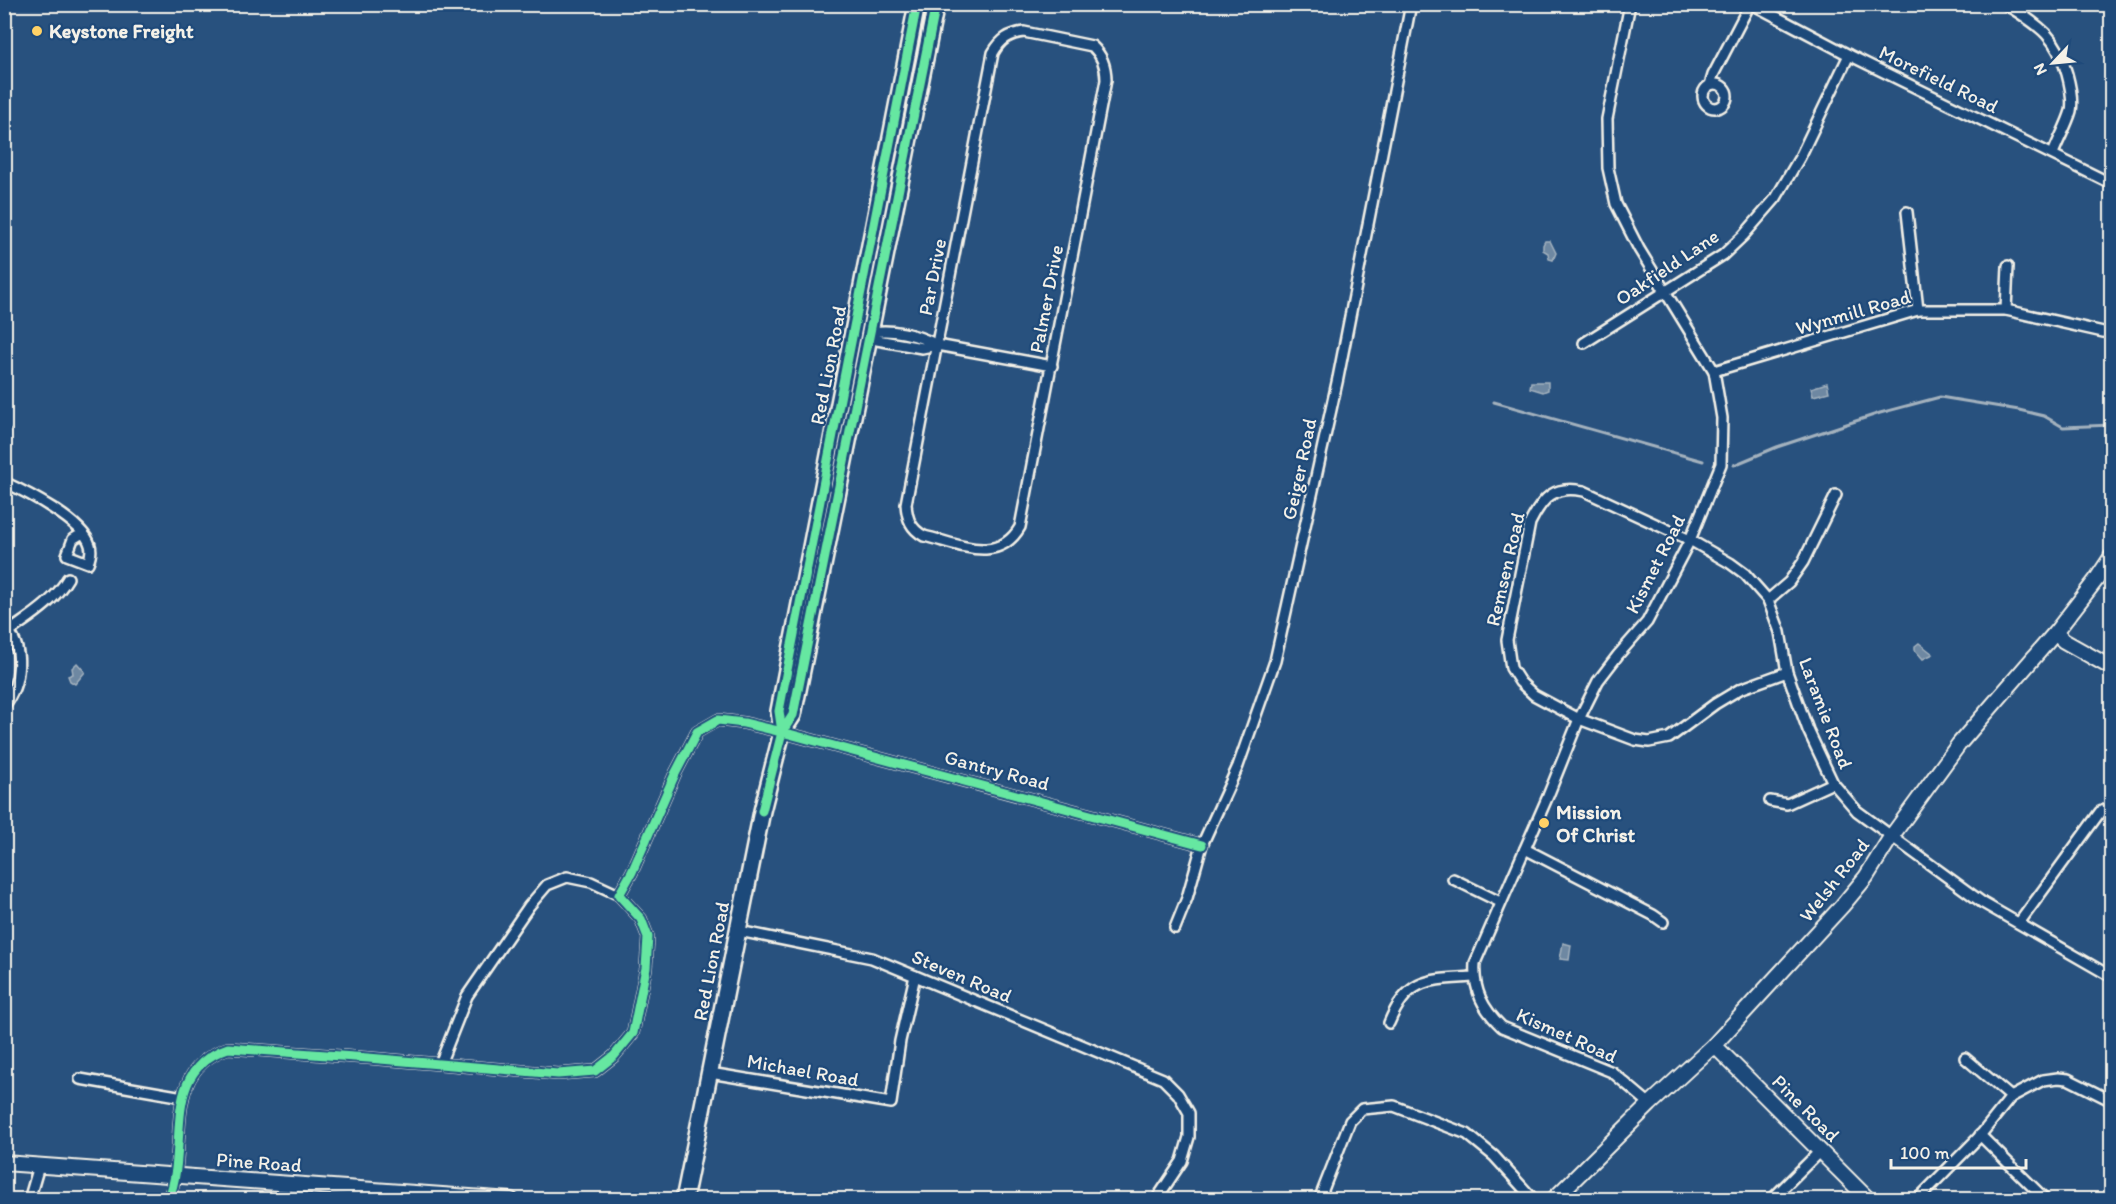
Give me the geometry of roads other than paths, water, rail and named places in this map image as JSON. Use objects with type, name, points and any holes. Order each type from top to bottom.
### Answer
[{"type":"main road","name":"Red Lion Road","points":[[782,732],[779,711],[917,4]]},
{"type":"main road","name":"Red Lion Road","points":[[684,1200],[760,822],[782,732],[793,715],[936,4]]},
{"type":"main road","name":"Welsh Road","points":[[1553,1200],[1650,1104],[1714,1045],[1842,906],[1866,877],[1891,837],[1959,744],[2055,633],[2112,556]]},
{"type":"main road","points":[[2055,633],[2064,641],[2112,668]]},
{"type":"main road","name":"Pine Road","points":[[1714,1045],[1869,1200]]},
{"type":"main road","name":"Pine Road","points":[[4,1163],[511,1200]]},
{"type":"street","name":"Geiger Road","points":[[1175,928],[1187,898],[1202,845],[1238,766],[1275,661],[1338,378],[1412,4]]},
{"type":"street","name":"Kismet Road","points":[[1630,4],[1607,119],[1608,168],[1616,204],[1639,249],[1714,371],[1722,418],[1721,464],[1690,540],[1647,622],[1618,654],[1598,681],[1579,719],[1475,963],[1474,977],[1479,998],[1489,1015],[1502,1027],[1612,1072],[1650,1104]]},
{"type":"street","points":[[1710,85],[1713,75],[1751,4]]},
{"type":"street","name":"Morefield Road","points":[[1751,4],[1849,55],[2112,184]]},
{"type":"street","points":[[2005,4],[2038,25],[2062,54],[2070,84],[2071,110],[2053,154]]},
{"type":"street","name":"Par Drive","points":[[1008,543],[997,549],[985,550],[924,536],[911,525],[906,504],[993,53],[1004,39],[1024,32],[1092,46],[1102,59]]},
{"type":"street","name":"Oakfield Lane","points":[[1584,343],[1723,255],[1743,236],[1776,198],[1800,157],[1849,55]]},
{"type":"street","name":"Palmer Drive","points":[[1008,543],[1020,527],[1052,366],[1106,80],[1106,69],[1102,59]]},
{"type":"street","points":[[1907,212],[1918,310]]},
{"type":"street","points":[[2006,310],[2008,266]]},
{"type":"street","name":"Wynmill Road","points":[[1714,371],[1918,310],[2006,310],[2112,334]]},
{"type":"street","points":[[853,329],[868,333],[879,330],[891,332],[923,338],[937,345],[1052,366]]},
{"type":"street","points":[[4,482],[51,505],[83,533]]},
{"type":"street","name":"Laramie Road","points":[[1555,492],[1571,488],[1584,491],[1690,540],[1730,563],[1744,574],[1768,600],[1780,632],[1787,672],[1808,730],[1833,783],[1857,811],[1983,903],[2111,976]]},
{"type":"street","name":"Remsen Road","points":[[1555,492],[1538,506],[1530,523],[1507,640],[1511,668],[1520,682],[1534,695],[1579,719],[1635,740],[1649,742],[1669,738],[1715,704],[1740,689],[1787,672]]},
{"type":"street","points":[[1768,600],[1789,582],[1803,562],[1836,495]]},
{"type":"street","points":[[4,706],[16,687],[20,667],[7,628],[48,604],[60,593],[68,578]]},
{"type":"street","name":"Gantry Road","points":[[619,895],[697,732],[718,720],[744,723],[782,732],[1202,845]]},
{"type":"street","points":[[1770,801],[1787,804],[1833,783]]},
{"type":"street","points":[[2019,923],[2100,812],[2112,807]]},
{"type":"street","points":[[1525,849],[1653,915],[1662,922]]},
{"type":"street","points":[[168,1200],[176,1176],[186,1084],[202,1061],[228,1048],[558,1074],[595,1071],[614,1056],[633,1033],[646,968],[648,937],[641,919],[619,895],[591,882],[567,877],[547,885],[529,906],[467,996],[440,1064]]},
{"type":"street","points":[[1453,879],[1500,902]]},
{"type":"street","name":"Steven Road","points":[[739,931],[872,958],[1163,1079],[1178,1094],[1190,1113],[1189,1137],[1182,1161],[1156,1200]]},
{"type":"street","name":"Michael Road","points":[[710,1073],[891,1103],[900,1041],[915,976]]},
{"type":"street","points":[[1389,1023],[1397,1003],[1411,989],[1430,980],[1474,977]]},
{"type":"street","points":[[1965,1058],[2010,1097]]},
{"type":"street","points":[[1917,1200],[1980,1135],[2010,1097],[2043,1080],[2063,1078],[2077,1082],[2112,1101]]},
{"type":"street","points":[[80,1079],[183,1097]]},
{"type":"street","points":[[1319,1200],[1350,1121],[1362,1109],[1394,1106],[1467,1134],[1494,1156],[1534,1200]]},
{"type":"street","points":[[1980,1135],[2046,1200]]},
{"type":"street","points":[[1771,1200],[1821,1150]]},
{"type":"street","points":[[29,1200],[39,1166]]},
{"type":"water","points":[[1545,241],[1550,241],[1556,253],[1553,260],[1549,259],[1548,253],[1543,250]]},
{"type":"water","points":[[1531,382],[1548,382],[1548,390],[1543,392],[1530,388]]},
{"type":"water","points":[[1827,383],[1829,392],[1813,396],[1811,388]]},
{"type":"water","points":[[1919,643],[1933,654],[1923,659],[1915,650],[1915,646]]},
{"type":"water","points":[[77,663],[85,672],[75,684],[68,676],[73,674],[72,668]]},
{"type":"water","points":[[1563,943],[1571,945],[1569,960],[1560,959]]},
{"type":"waterway","points":[[1734,465],[1777,447],[1880,413],[1940,397],[2044,416],[2063,427],[2112,425]]},
{"type":"waterway","points":[[1494,402],[1703,461]]},
{"type":"place","name":"Keystone Freight","points":[[37,31]]},
{"type":"place","name":"Mission Of Christ","points":[[1544,823]]}]
